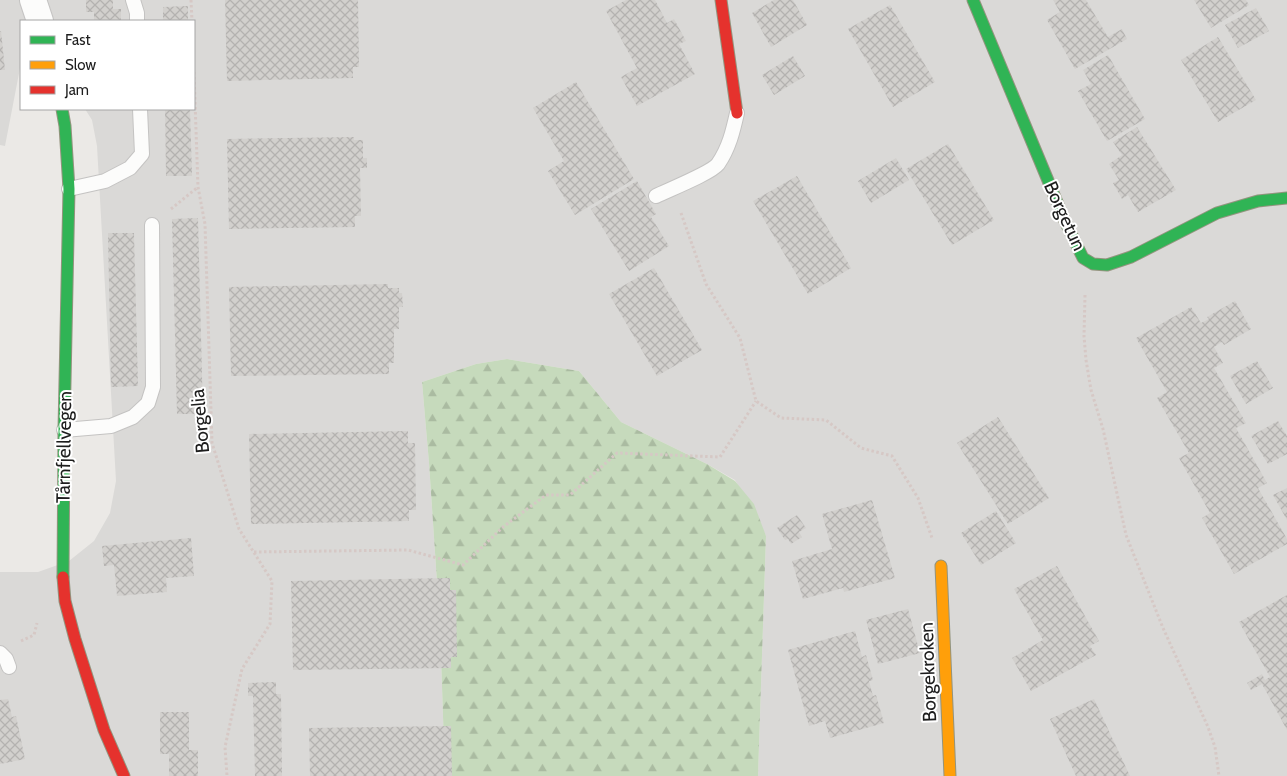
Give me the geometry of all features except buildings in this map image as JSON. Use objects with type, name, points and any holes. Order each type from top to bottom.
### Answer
[{"type":"street","points":[[33,0],[40,20]]},
{"type":"street","points":[[721,0],[737,113]]},
{"type":"street","name":"Borgetun","points":[[973,0],[1064,219],[1083,258],[1093,264],[1107,265],[1131,257],[1217,213],[1258,201],[1287,198]]},
{"type":"street","name":"Tårnfjellvegen","points":[[62,110],[69,189],[64,430],[63,571],[65,601],[104,730],[124,776]]},
{"type":"street","name":"Borgekroken","points":[[941,566],[950,776]]},
{"type":"lane","points":[[132,0],[137,13],[137,20]]},
{"type":"lane","points":[[69,189],[105,181],[130,168],[142,154],[140,110]]},
{"type":"lane","points":[[656,196],[717,166],[729,143],[737,113]]},
{"type":"lane","points":[[64,430],[111,426],[133,417],[148,403],[153,387],[152,225]]},
{"type":"lane","points":[[0,653],[6,659],[9,667]]},
{"type":"path","points":[[191,0],[192,20]]},
{"type":"path","name":"Borgelia","points":[[195,100],[198,186],[206,224],[212,443],[239,529],[272,581],[270,624],[242,669],[225,748],[227,776]]},
{"type":"path","points":[[152,225],[198,186]]},
{"type":"path","points":[[673,188],[706,284],[740,338],[756,401],[781,418],[826,420],[861,448],[892,456],[918,498],[941,566]]},
{"type":"path","points":[[1093,264],[1084,298],[1086,360],[1091,390],[1114,474],[1126,535],[1163,628],[1208,727],[1215,748],[1219,776]]},
{"type":"path","points":[[254,552],[408,550],[463,564],[503,527],[525,511],[546,496],[570,495],[617,453],[720,457],[756,401]]},
{"type":"path","points":[[16,643],[34,635],[40,610],[44,606],[49,603],[65,601]]},
{"type":"shaded area","points":[[0,0],[1287,0],[1287,776],[758,776],[766,536],[735,480],[707,464],[621,422],[579,371],[507,359],[476,364],[422,382],[440,627],[445,776],[0,776],[0,572],[38,572],[69,561],[94,541],[110,513],[116,481],[97,146],[92,120],[86,110],[195,110],[195,20],[20,20],[20,68],[5,146],[0,145]]},
{"type":"green space","points":[[507,359],[579,371],[621,422],[707,464],[735,481],[754,504],[766,536],[758,776],[445,776],[440,627],[422,382],[476,364]]},
{"type":"traffic: fast","points":[[973,0],[1064,219],[1083,258],[1093,264],[1107,265],[1131,257],[1217,213],[1258,201],[1287,198]]},
{"type":"traffic: fast","points":[[62,110],[69,189],[63,577]]},
{"type":"traffic: slow","points":[[941,566],[950,776]]},
{"type":"traffic: jam","points":[[721,0],[737,113]]},
{"type":"traffic: jam","points":[[63,577],[65,601],[75,639],[104,730],[124,776]]}]
